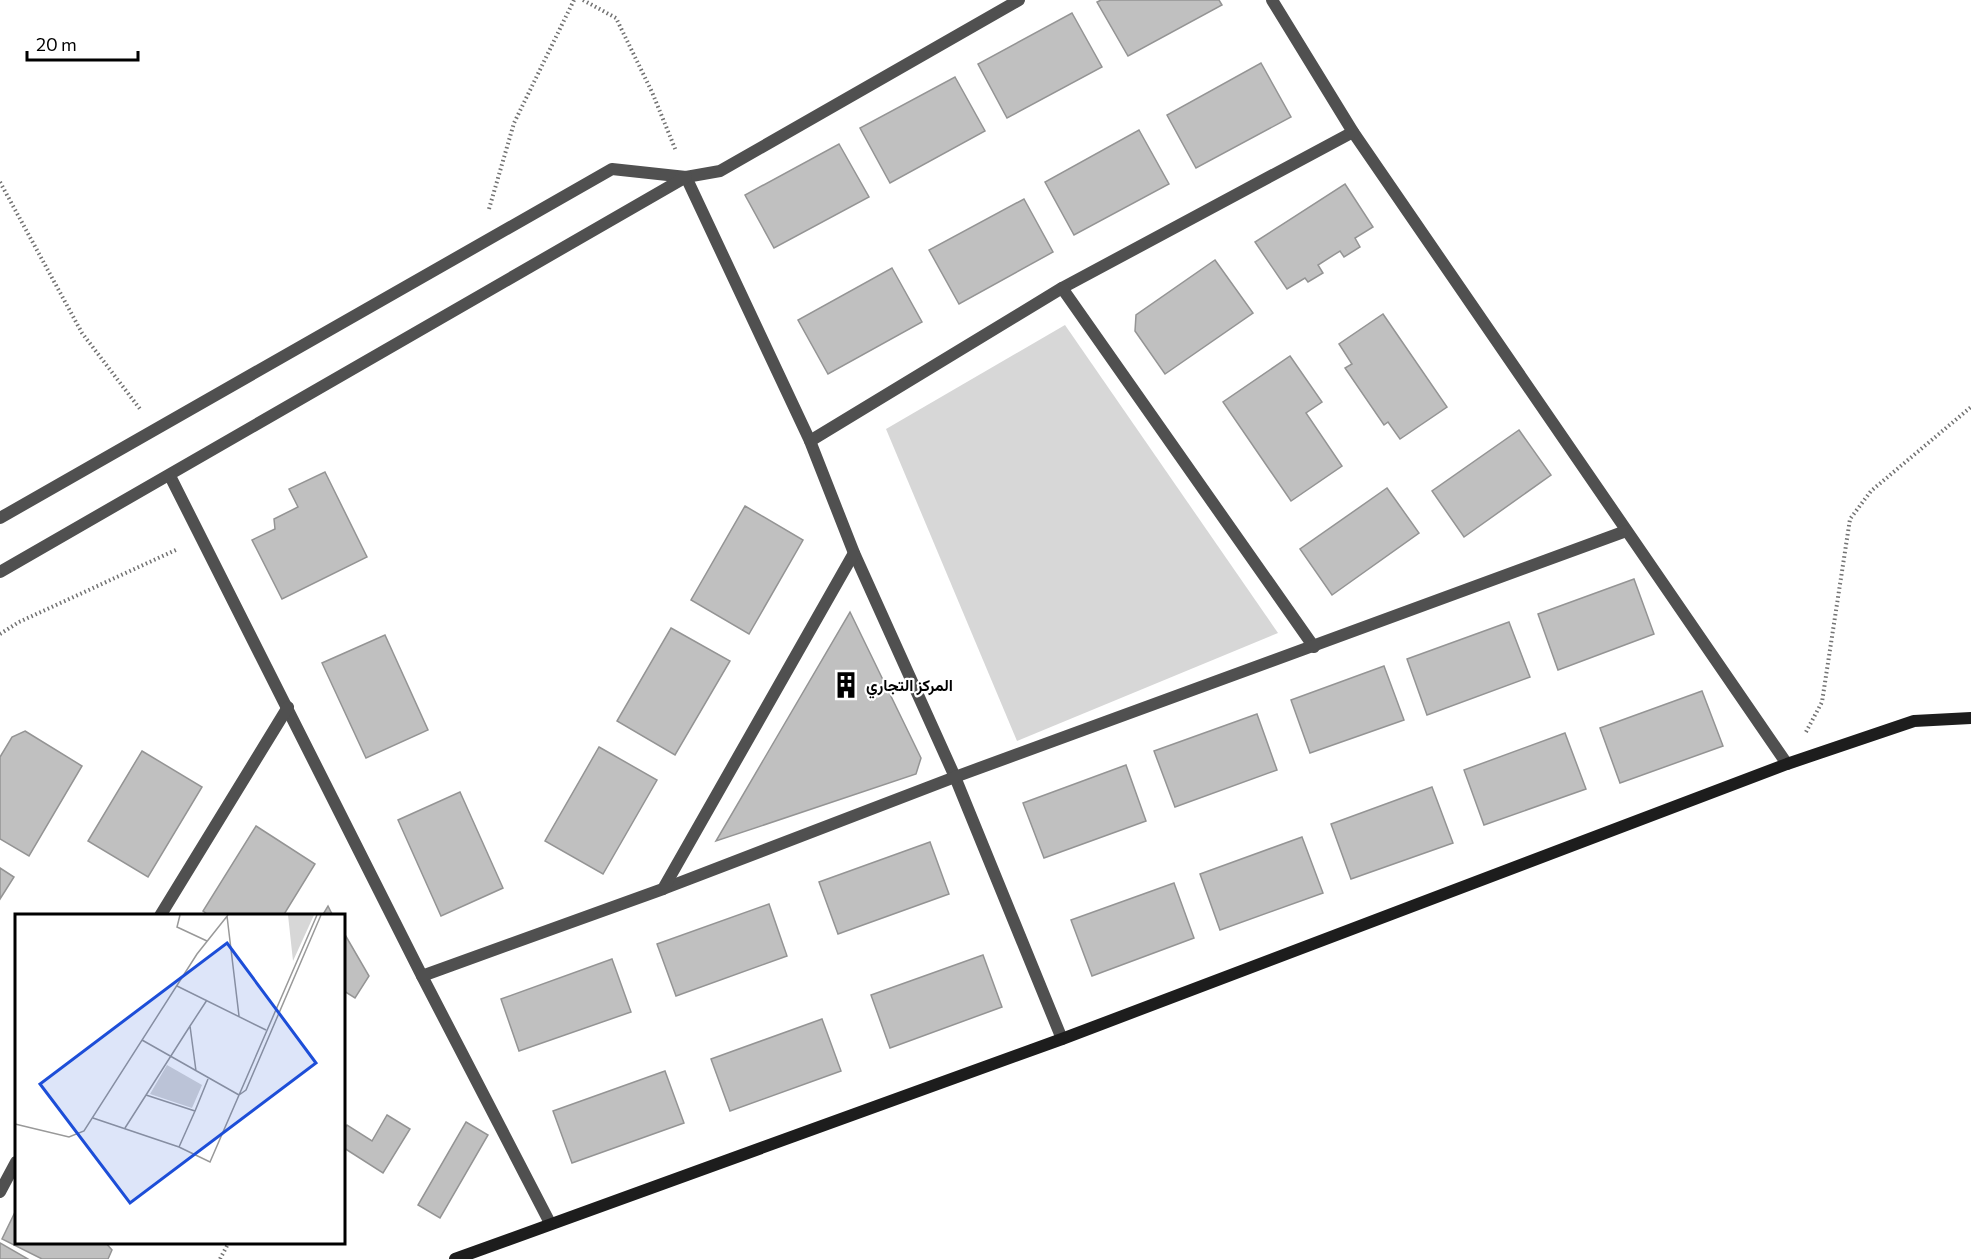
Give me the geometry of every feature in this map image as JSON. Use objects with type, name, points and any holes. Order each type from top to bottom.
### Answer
[{"type":"street","points":[[0,518],[612,169],[686,177],[720,171],[1019,0]]},
{"type":"street","points":[[1272,0],[1353,132],[1787,764]]},
{"type":"street","points":[[810,441],[1062,288],[1353,132]]},
{"type":"street","points":[[686,177],[810,441],[854,553],[955,777],[1062,1039]]},
{"type":"street","points":[[0,572],[686,177]]},
{"type":"street","points":[[1062,288],[1314,647]]},
{"type":"street","points":[[170,476],[422,976],[550,1223]]},
{"type":"street","points":[[422,976],[663,889],[955,777],[1626,531]]},
{"type":"street","points":[[663,889],[854,553]]},
{"type":"street","points":[[161,914],[288,707]]},
{"type":"street","points":[[455,1259],[1062,1039],[1787,764],[1914,721],[1971,718]]},
{"type":"street","points":[[0,1192],[15,1164]]},
{"type":"path","points":[[479,244],[514,123],[574,0]]},
{"type":"path","points":[[583,0],[616,18],[652,92],[686,177]]},
{"type":"path","points":[[0,182],[82,333],[154,429]]},
{"type":"path","points":[[1787,764],[1822,702],[1850,519],[1871,491],[1971,407]]},
{"type":"path","points":[[0,634],[19,622],[202,538]]},
{"type":"path","points":[[220,1259],[228,1244]]},
{"type":"shaded area","points":[[1065,325],[1278,633],[1017,741],[886,429]]},
{"type":"building","points":[[1101,0],[1219,0],[1222,5],[1128,56],[1097,2]]},
{"type":"building","points":[[1072,13],[1102,67],[1007,118],[978,64]]},
{"type":"building","points":[[1261,63],[1291,117],[1196,168],[1167,115]]},
{"type":"building","points":[[955,77],[985,131],[890,183],[860,128]]},
{"type":"building","points":[[1139,130],[1169,184],[1074,235],[1045,182]]},
{"type":"building","points":[[839,144],[869,197],[774,248],[745,195]]},
{"type":"building","points":[[1345,184],[1373,227],[1355,238],[1360,247],[1344,257],[1340,251],[1318,265],[1323,273],[1308,282],[1305,278],[1287,289],[1255,242]]},
{"type":"building","points":[[1024,199],[1053,252],[959,304],[929,250]]},
{"type":"building","points":[[1215,260],[1253,313],[1165,374],[1135,331],[1136,315]]},
{"type":"building","points":[[892,268],[922,322],[828,374],[798,320]]},
{"type":"building","points":[[1383,314],[1447,407],[1400,439],[1388,422],[1384,425],[1345,368],[1352,364],[1339,344]]},
{"type":"building","points":[[1290,356],[1322,402],[1306,413],[1342,466],[1291,501],[1223,402]]},
{"type":"building","points":[[1519,430],[1551,475],[1464,537],[1432,491]]},
{"type":"building","points":[[325,472],[367,557],[282,599],[252,540],[275,529],[274,519],[298,507],[289,489]]},
{"type":"building","points":[[1387,488],[1419,533],[1332,595],[1300,549]]},
{"type":"building","points":[[745,506],[803,540],[749,634],[691,600]]},
{"type":"building","points":[[1634,579],[1654,634],[1558,670],[1538,614]]},
{"type":"building","name":"المركز التجاري","points":[[850,612],[921,758],[916,774],[716,841]]},
{"type":"building","points":[[1509,622],[1530,677],[1427,715],[1407,659]]},
{"type":"building","points":[[671,628],[730,661],[675,755],[617,721]]},
{"type":"building","points":[[385,635],[428,730],[366,758],[322,663]]},
{"type":"building","points":[[1384,666],[1404,720],[1310,753],[1291,700]]},
{"type":"building","points":[[1702,691],[1723,746],[1620,783],[1600,728]]},
{"type":"building","points":[[1257,714],[1277,770],[1175,807],[1154,751]]},
{"type":"building","points":[[25,731],[82,766],[29,856],[0,839],[0,757],[12,737]]},
{"type":"building","points":[[1565,733],[1586,789],[1484,825],[1464,770]]},
{"type":"building","points":[[599,747],[657,780],[603,874],[545,841]]},
{"type":"building","points":[[142,751],[202,787],[148,877],[88,841]]},
{"type":"building","points":[[1126,765],[1146,821],[1044,858],[1023,803]]},
{"type":"building","points":[[1432,787],[1453,843],[1351,879],[1331,824]]},
{"type":"building","points":[[460,792],[503,888],[441,916],[398,820]]},
{"type":"building","points":[[256,826],[315,864],[284,914],[207,914],[203,911]]},
{"type":"building","points":[[1302,837],[1323,893],[1220,930],[1200,874]]},
{"type":"building","points":[[930,842],[949,894],[838,934],[819,882]]},
{"type":"building","points":[[0,868],[14,877],[0,899]]},
{"type":"building","points":[[1174,883],[1194,938],[1092,976],[1071,920]]},
{"type":"building","points":[[769,904],[787,956],[676,996],[657,944]]},
{"type":"building","points":[[328,906],[332,914],[323,914]]},
{"type":"building","points":[[345,935],[369,976],[355,998],[345,992]]},
{"type":"building","points":[[983,955],[1002,1007],[890,1048],[871,995]]},
{"type":"building","points":[[612,959],[631,1012],[519,1051],[501,999]]},
{"type":"building","points":[[822,1019],[841,1071],[730,1111],[711,1059]]},
{"type":"building","points":[[665,1071],[684,1123],[572,1163],[553,1111]]},
{"type":"building","points":[[387,1115],[410,1129],[383,1173],[345,1149],[345,1128],[347,1125],[372,1141]]},
{"type":"building","points":[[466,1122],[488,1135],[440,1218],[418,1205]]},
{"type":"building","points":[[15,1212],[15,1244],[107,1244],[112,1250],[108,1259],[42,1259],[2,1239]]},
{"type":"building","points":[[0,1243],[28,1259],[0,1259]]},
{"type":"place","name":"المركز التجاري","points":[[846,685]]}]
